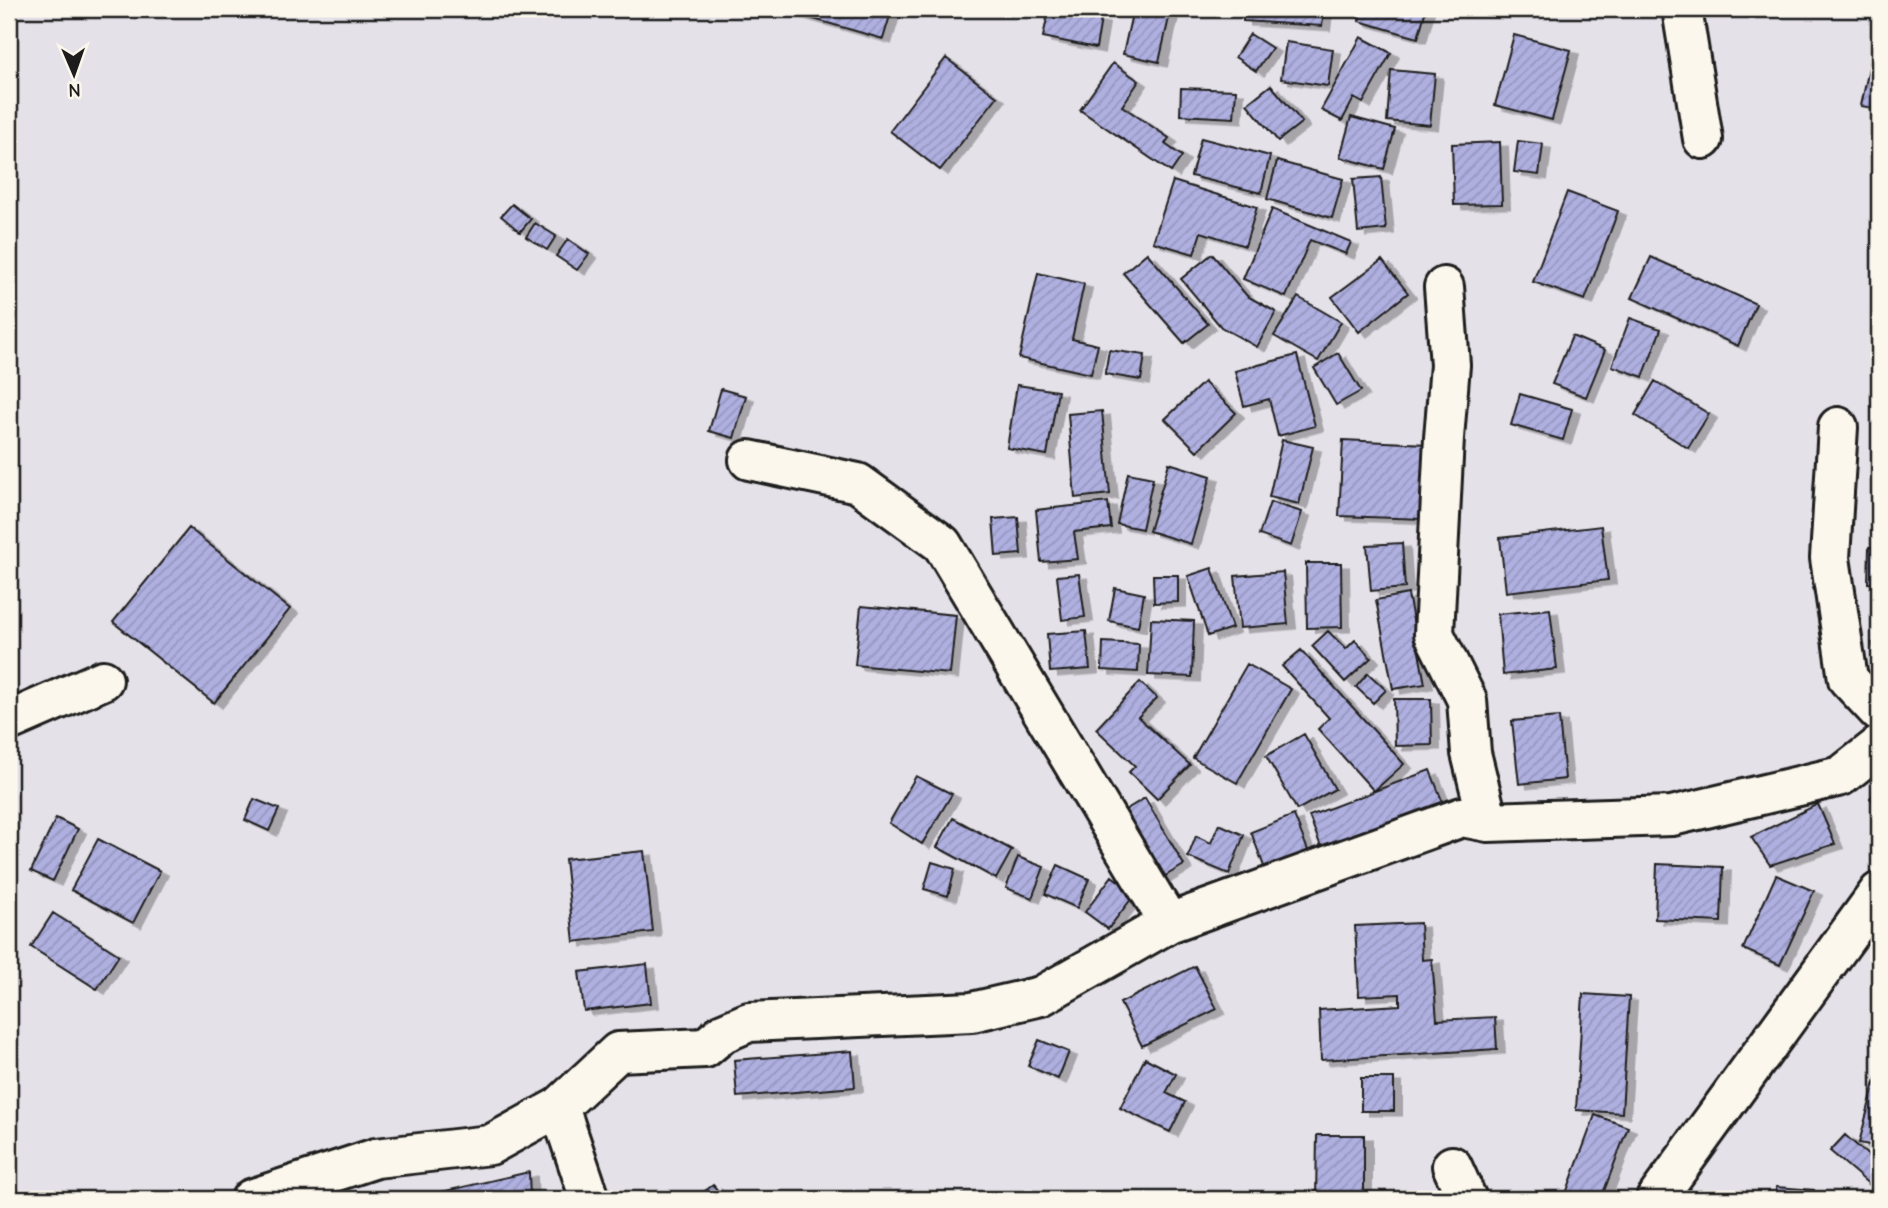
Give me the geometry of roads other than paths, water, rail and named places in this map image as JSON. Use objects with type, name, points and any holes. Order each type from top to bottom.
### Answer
[{"type":"street","points":[[1682,9],[1703,139]]},
{"type":"street","points":[[1444,288],[1450,365],[1434,634],[1467,700],[1471,753],[1488,822]]},
{"type":"street","points":[[1839,427],[1830,558],[1849,679],[1879,712]]},
{"type":"street","points":[[749,460],[858,483],[942,544],[1169,923]]},
{"type":"street","points":[[9,721],[103,680]]},
{"type":"street","points":[[251,1199],[376,1158],[490,1145],[559,1107],[618,1052],[705,1048],[723,1033],[749,1022],[972,1012],[1041,996],[1169,923],[1462,817],[1488,822],[1672,816],[1842,776],[1879,746]]},
{"type":"street","points":[[1656,1199],[1879,892]]},
{"type":"street","points":[[559,1107],[590,1199]]}]
